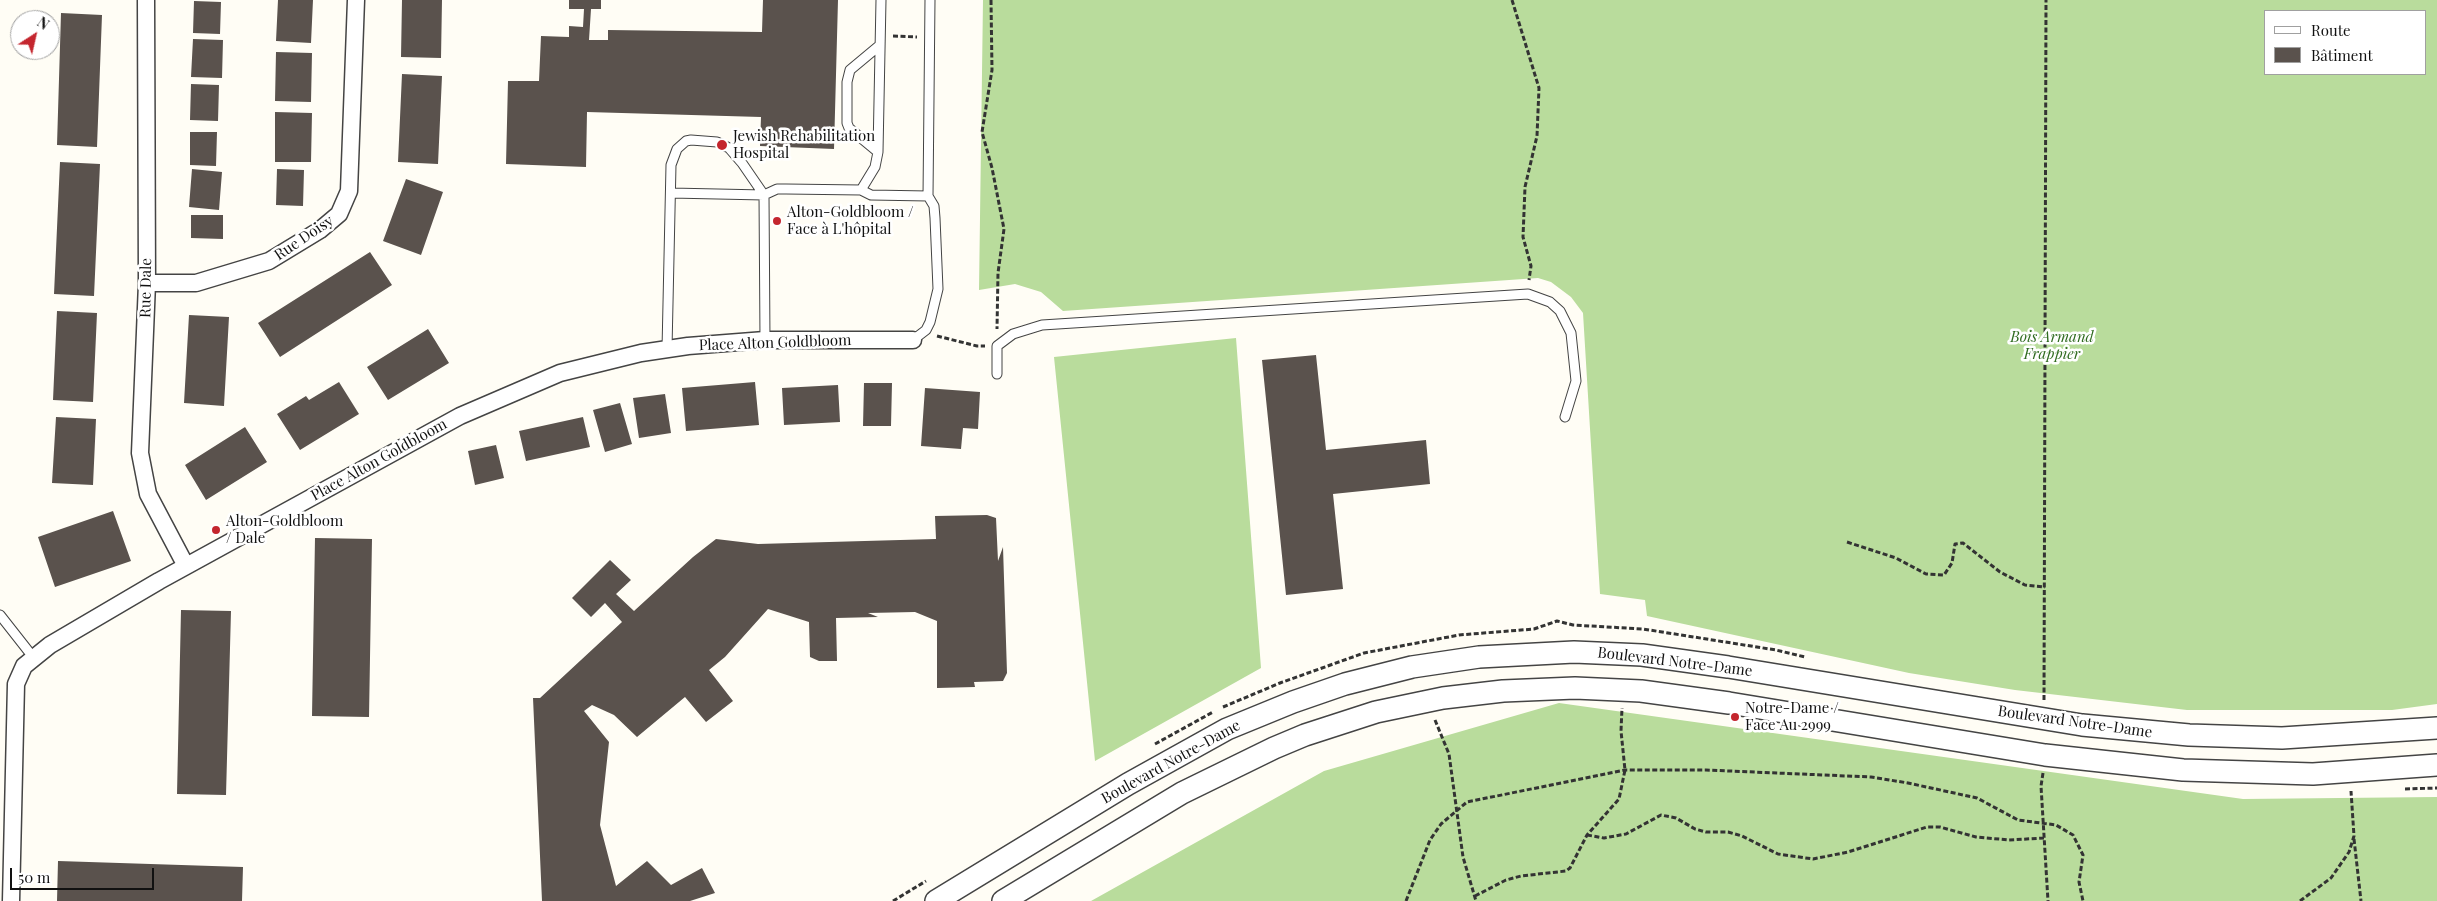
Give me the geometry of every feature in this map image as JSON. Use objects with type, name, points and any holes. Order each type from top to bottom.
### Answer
[{"type":"street","name":"Rue Dale","points":[[146,0],[147,283],[139,440],[141,467],[155,509],[186,566]]},
{"type":"street","name":"Rue Doisy","points":[[147,283],[196,283],[269,261],[320,230],[339,214],[348,191],[356,0]]},
{"type":"street","name":"Place Alton Goldbloom","points":[[11,901],[16,684],[24,666],[33,656],[186,566],[473,409],[560,373],[625,356],[667,348],[765,340],[919,335]]},
{"type":"street","name":"Boulevard Notre-Dame","points":[[936,901],[1128,784],[1227,729],[1273,709],[1345,684],[1412,667],[1479,658],[1574,652],[1642,655],[1728,667],[2065,722],[2166,734],[2282,738],[2437,728]]},
{"type":"street","points":[[1003,901],[1182,793],[1230,767],[1305,735],[1376,712],[1423,702],[1521,689],[1591,688],[1649,692],[2045,755],[2174,769],[2313,774],[2437,764]]},
{"type":"lane","points":[[861,190],[875,167],[878,152],[881,0]]},
{"type":"lane","points":[[919,335],[934,310],[938,289],[936,218],[934,206],[928,196],[930,0]]},
{"type":"lane","points":[[878,152],[849,128],[847,123],[847,82],[850,70],[880,40]]},
{"type":"lane","points":[[667,348],[671,165],[674,153],[681,144],[691,140],[718,142],[729,148],[764,195],[765,340]]},
{"type":"lane","points":[[671,194],[764,195],[777,189],[786,188],[861,190],[871,195],[928,196]]},
{"type":"lane","points":[[997,374],[997,346],[1013,334],[1042,325],[1528,294],[1550,302],[1560,311],[1571,333],[1576,381],[1565,417]]},
{"type":"lane","points":[[0,615],[33,656]]},
{"type":"path","points":[[919,335],[976,346],[997,346],[998,273],[1004,229],[992,168],[982,132],[992,70],[991,0]]},
{"type":"path","points":[[1512,0],[1540,88],[1537,136],[1524,187],[1523,237],[1530,266],[1528,294]]},
{"type":"path","points":[[2044,703],[2046,0]]},
{"type":"path","points":[[880,40],[930,37]]},
{"type":"path","points":[[1847,542],[1896,558],[1926,574],[1944,575],[1952,563],[1955,544],[1963,543],[2000,572],[2025,585],[2045,587]]},
{"type":"path","name":"Boulevard Notre-Dame","points":[[1446,637],[1534,629],[1561,621],[1573,625],[1643,629],[1776,650],[1810,659]]},
{"type":"path","name":"Boulevard Notre-Dame","points":[[2035,701],[2050,704]]},
{"type":"path","points":[[1475,896],[1506,880],[1521,876],[1566,871],[1574,861],[1586,835],[1619,799],[1625,770],[1621,731],[1623,702]]},
{"type":"path","points":[[1434,712],[1434,719],[1449,754],[1463,857],[1468,880],[1476,901]]},
{"type":"path","points":[[2044,769],[2041,786],[2048,901]]},
{"type":"path","points":[[1406,901],[1430,840],[1441,824],[1457,808],[1467,802],[1494,795],[1625,770],[1706,770],[1871,777],[1908,782],[1977,798],[2018,820],[2043,823],[2065,829],[2073,835],[2083,855],[2079,882],[2083,901]]},
{"type":"path","points":[[2350,789],[2361,901]]},
{"type":"path","points":[[1586,835],[1604,838],[1626,834],[1661,815],[1676,818],[1695,829],[1706,832],[1728,832],[1742,836],[1778,854],[1813,858],[1848,852],[1927,827],[2001,839],[2044,838]]},
{"type":"path","points":[[2300,901],[2332,878],[2349,852],[2354,836]]},
{"type":"green space","name":"Bois Armand Frappier","points":[[983,0],[2437,0],[2437,704],[2392,710],[2187,710],[2015,690],[1909,673],[1647,616],[1645,600],[1600,594],[1583,313],[1571,297],[1551,282],[1538,278],[1063,311],[1041,292],[1015,284],[979,290]]},
{"type":"green space","points":[[1236,338],[1261,668],[1095,761],[1054,357]]},
{"type":"green space","points":[[1559,703],[2243,799],[2437,797],[2437,901],[1091,901],[1324,771]]},
{"type":"building","points":[[278,0],[313,0],[311,43],[276,41]]},
{"type":"building","points":[[402,0],[442,0],[441,58],[401,57]]},
{"type":"building","points":[[569,0],[601,0],[601,9],[591,9],[589,40],[608,40],[608,30],[762,32],[763,0],[838,0],[834,149],[760,146],[761,117],[587,112],[586,167],[506,164],[508,81],[539,81],[541,36],[569,37],[569,26],[583,27],[584,9],[569,9]]},
{"type":"building","points":[[194,1],[221,2],[220,34],[193,33]]},
{"type":"building","points":[[61,13],[102,15],[97,147],[57,145]]},
{"type":"building","points":[[193,39],[223,40],[222,78],[191,77]]},
{"type":"building","points":[[276,52],[312,53],[311,102],[275,101]]},
{"type":"building","points":[[402,74],[442,76],[438,164],[398,162]]},
{"type":"building","points":[[191,84],[219,85],[218,121],[190,120]]},
{"type":"building","points":[[275,112],[312,113],[311,162],[275,162]]},
{"type":"building","points":[[190,132],[217,132],[216,166],[190,165]]},
{"type":"building","points":[[60,162],[100,164],[94,296],[54,294]]},
{"type":"building","points":[[192,169],[222,172],[219,210],[189,207]]},
{"type":"building","points":[[277,169],[304,170],[303,206],[276,205]]},
{"type":"building","points":[[406,179],[443,192],[421,255],[383,241]]},
{"type":"building","points":[[191,215],[223,215],[223,239],[191,238]]},
{"type":"building","points":[[370,252],[392,285],[280,357],[258,323]]},
{"type":"building","points":[[57,311],[97,313],[93,402],[53,400]]},
{"type":"building","points":[[189,315],[229,317],[224,406],[184,403]]},
{"type":"building","points":[[428,329],[449,363],[388,400],[367,367]]},
{"type":"building","points":[[1316,355],[1326,450],[1426,440],[1430,484],[1333,494],[1343,589],[1286,595],[1262,360]]},
{"type":"building","points":[[339,382],[359,414],[300,450],[277,414],[306,396],[309,400]]},
{"type":"building","points":[[755,382],[759,425],[686,431],[682,388]]},
{"type":"building","points":[[864,383],[892,383],[891,426],[863,426]]},
{"type":"building","points":[[838,385],[840,422],[784,425],[782,388]]},
{"type":"building","points":[[925,388],[980,392],[978,429],[963,428],[961,449],[921,446]]},
{"type":"building","points":[[665,394],[671,433],[639,438],[633,398]]},
{"type":"building","points":[[620,403],[632,444],[605,452],[593,410]]},
{"type":"building","points":[[56,417],[96,419],[93,485],[52,483]]},
{"type":"building","points":[[583,417],[590,447],[526,461],[519,431]]},
{"type":"building","points":[[245,427],[267,462],[206,500],[185,465]]},
{"type":"building","points":[[496,445],[504,478],[475,485],[468,451]]},
{"type":"building","points":[[113,511],[131,561],[55,587],[38,537]]},
{"type":"building","points":[[987,515],[996,518],[998,561],[1003,547],[1007,673],[1003,681],[974,682],[975,687],[937,688],[937,621],[915,612],[868,613],[878,617],[836,618],[837,661],[819,661],[810,657],[809,622],[768,609],[725,657],[709,670],[733,701],[706,722],[685,697],[637,737],[614,715],[592,705],[584,711],[609,742],[600,825],[616,886],[647,861],[671,885],[702,868],[715,893],[690,901],[542,901],[533,698],[540,698],[622,622],[605,603],[591,617],[572,598],[610,560],[631,580],[616,594],[634,611],[693,557],[716,539],[758,544],[936,539],[935,516]]},
{"type":"building","points":[[315,538],[372,539],[369,717],[312,716]]},
{"type":"building","points":[[181,610],[231,611],[226,795],[177,794]]},
{"type":"building","points":[[58,861],[243,867],[242,901],[57,901]]},
{"type":"place","name":"Jewish Rehabilitation Hospital","points":[[722,145]]},
{"type":"place","name":"Alton-Goldbloom / Face à L'hôpital","points":[[777,221]]},
{"type":"place","name":"Alton-Goldbloom / Dale","points":[[216,530]]},
{"type":"place","name":"Notre-Dame / Face Au 2999","points":[[1735,717]]}]
